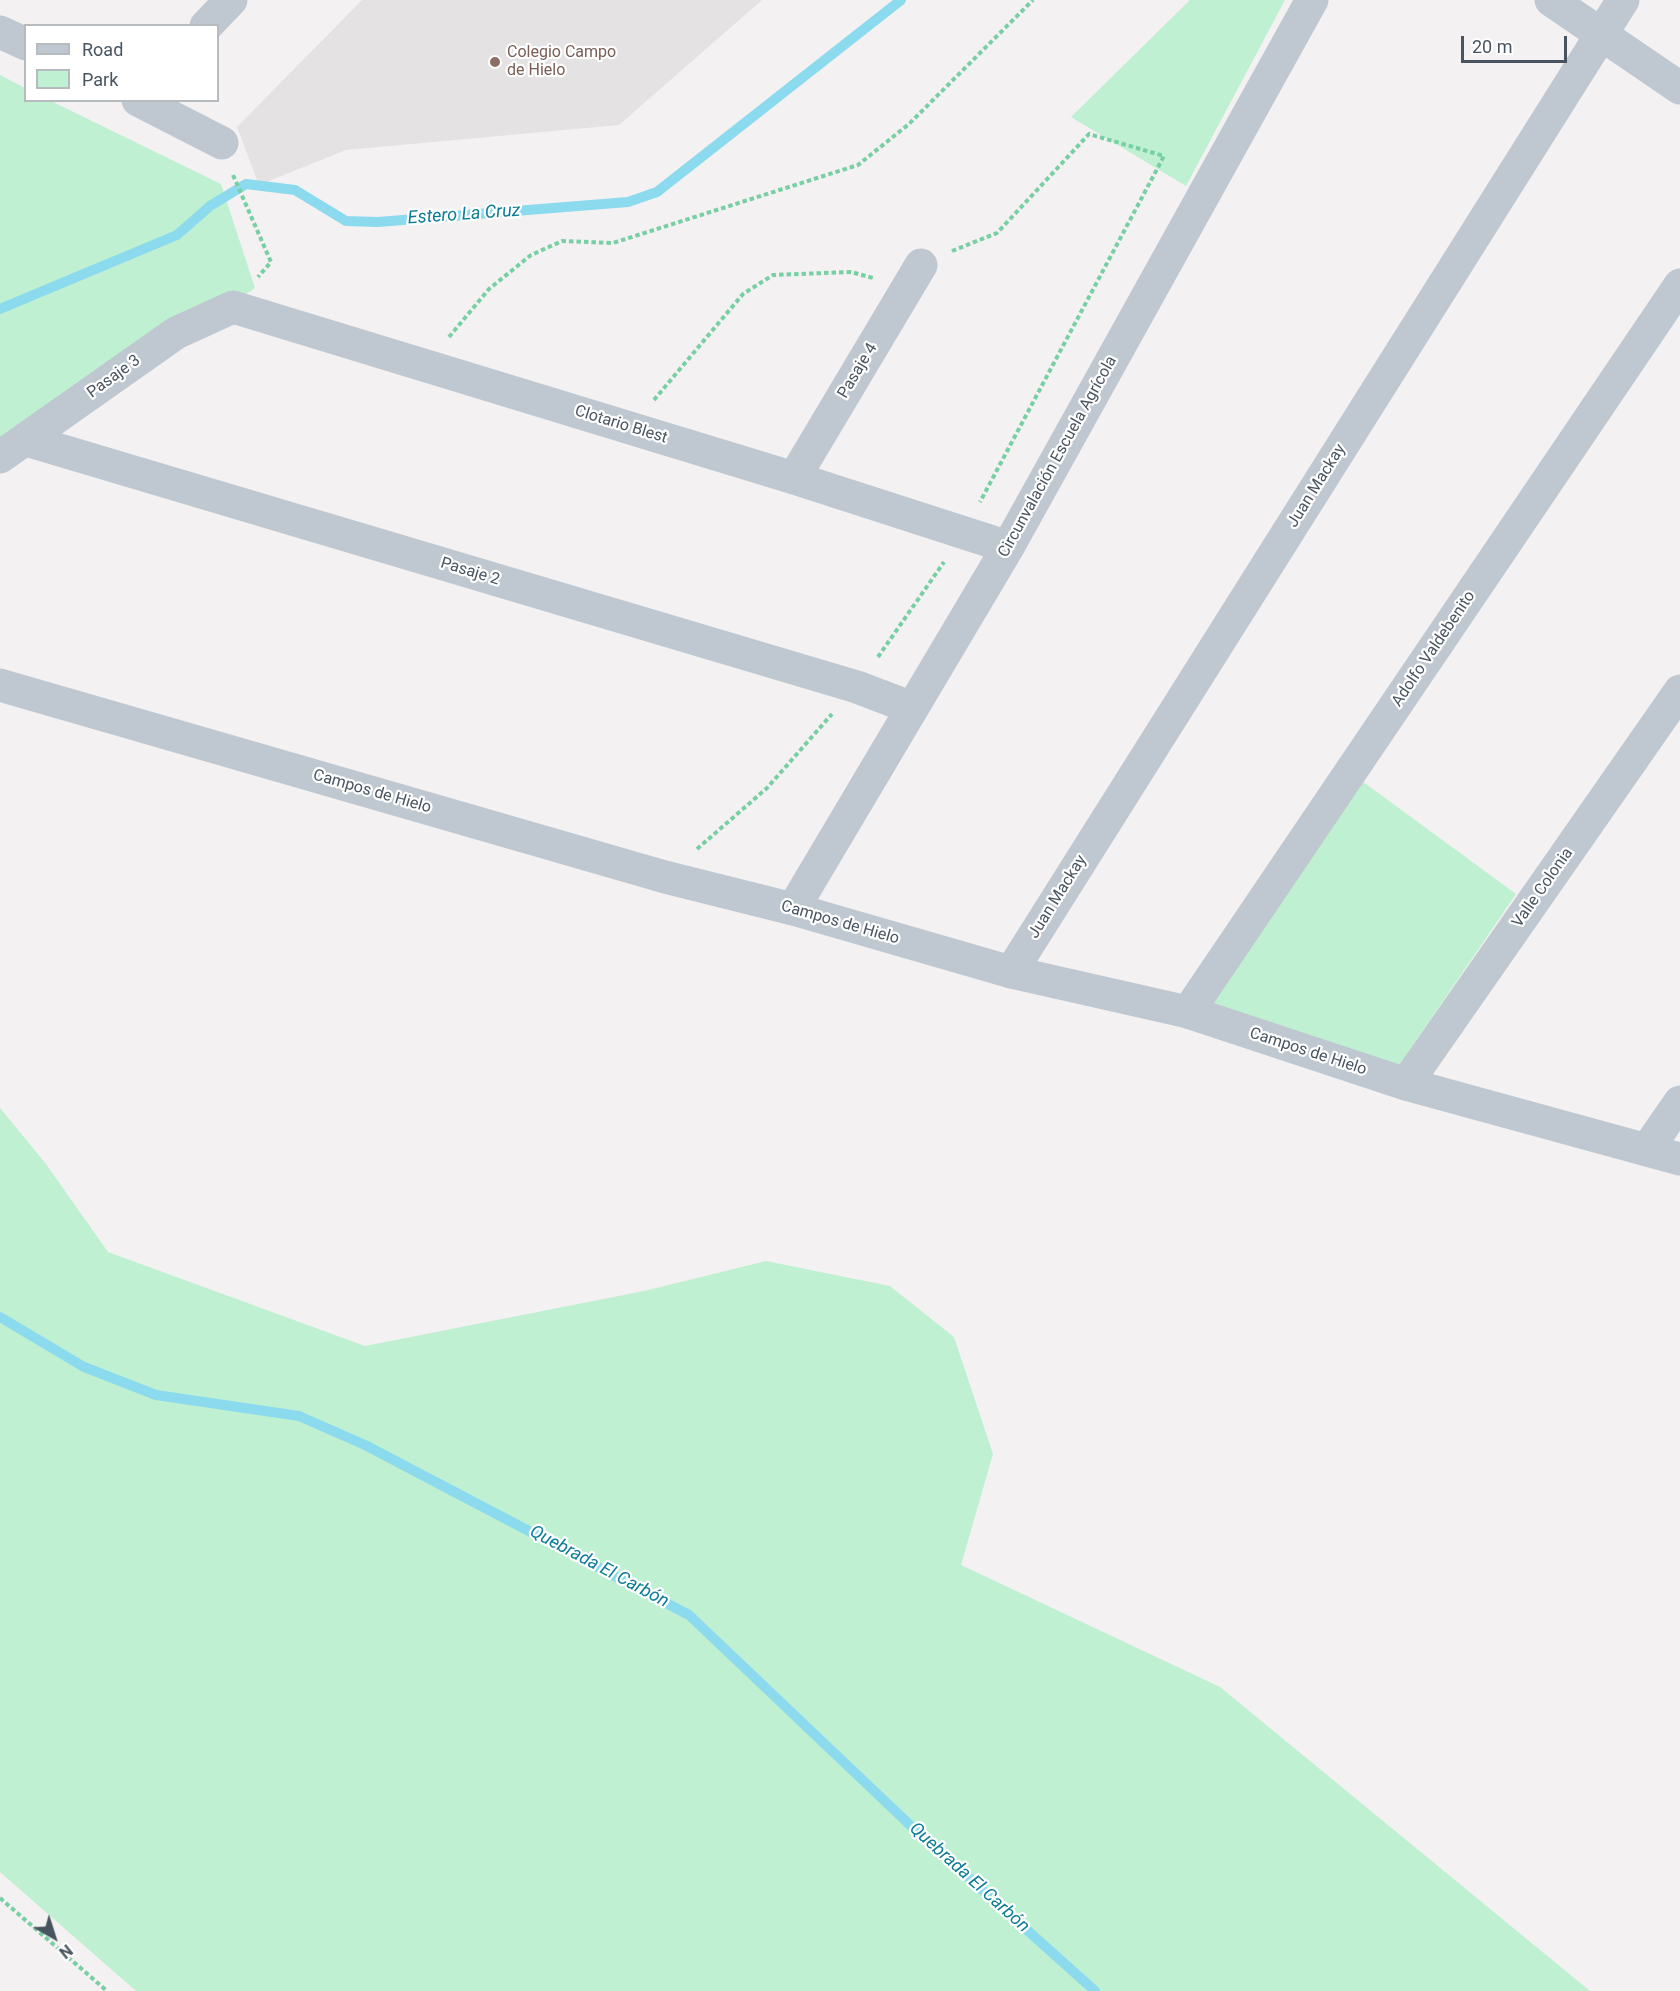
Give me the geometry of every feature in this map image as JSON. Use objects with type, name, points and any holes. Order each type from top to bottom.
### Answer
[{"type":"street","points":[[209,24],[231,0]]},
{"type":"street","name":"Circunvalación Escuela Agrícola","points":[[793,909],[1008,547],[1312,0]]},
{"type":"street","points":[[1551,0],[1680,88]]},
{"type":"street","name":"Juan Mackay","points":[[1011,972],[1623,0]]},
{"type":"street","points":[[0,32],[24,43]]},
{"type":"street","points":[[142,102],[222,143]]},
{"type":"street","name":"Pasaje 4","points":[[794,478],[915,276]]},
{"type":"street","name":"Adolfo Valdebenito","points":[[1188,1012],[1680,285]]},
{"type":"street","name":"Clotario Blest","points":[[233,307],[794,478],[1008,547]]},
{"type":"street","name":"Pasaje 3","points":[[13,449],[176,333],[233,307]]},
{"type":"street","name":"Pasaje 2","points":[[13,449],[845,684],[912,708]]},
{"type":"street","name":"Campos de Hielo","points":[[0,684],[666,877],[793,909],[1011,972],[1188,1012],[1406,1084],[1648,1148],[1680,1159]]},
{"type":"street","name":"Valle Colonia","points":[[1406,1084],[1680,691]]},
{"type":"street","points":[[1648,1148],[1680,1102]]},
{"type":"path","points":[[426,366],[489,289],[531,255],[562,241],[613,243],[858,165],[909,124],[1033,0]]},
{"type":"path","points":[[630,428],[743,294],[773,275],[851,272],[915,276],[998,232],[1089,134],[1164,156],[963,532]]},
{"type":"path","points":[[233,307],[271,262],[240,196]]},
{"type":"path","points":[[0,1898],[107,1991]]},
{"type":"shaded area","name":"Colegio Campo de Hielo","points":[[362,0],[762,0],[619,125],[346,150],[259,185],[237,127]]},
{"type":"green space","points":[[1190,0],[1285,0],[1186,186],[1071,117]]},
{"type":"green space","points":[[0,75],[24,87],[24,102],[53,102],[221,184],[255,288],[0,463]]},
{"type":"green space","points":[[1362,781],[1516,894],[1398,1067],[1206,1006]]},
{"type":"green space","points":[[0,1108],[46,1164],[108,1252],[365,1346],[644,1291],[766,1261],[890,1286],[954,1337],[993,1454],[961,1565],[1220,1687],[1590,1991],[136,1991],[0,1872]]},
{"type":"waterway","name":"Estero La Cruz","points":[[0,309],[177,235],[210,206],[246,184],[295,190],[346,221],[378,222],[628,202],[657,192],[901,0]]},
{"type":"waterway","name":"Quebrada El Carbón","points":[[0,1317],[84,1367],[156,1395],[299,1416],[365,1445],[689,1615],[911,1826],[1095,1991]]},
{"type":"place","name":"Colegio Campo de Hielo","points":[[495,62]]}]
